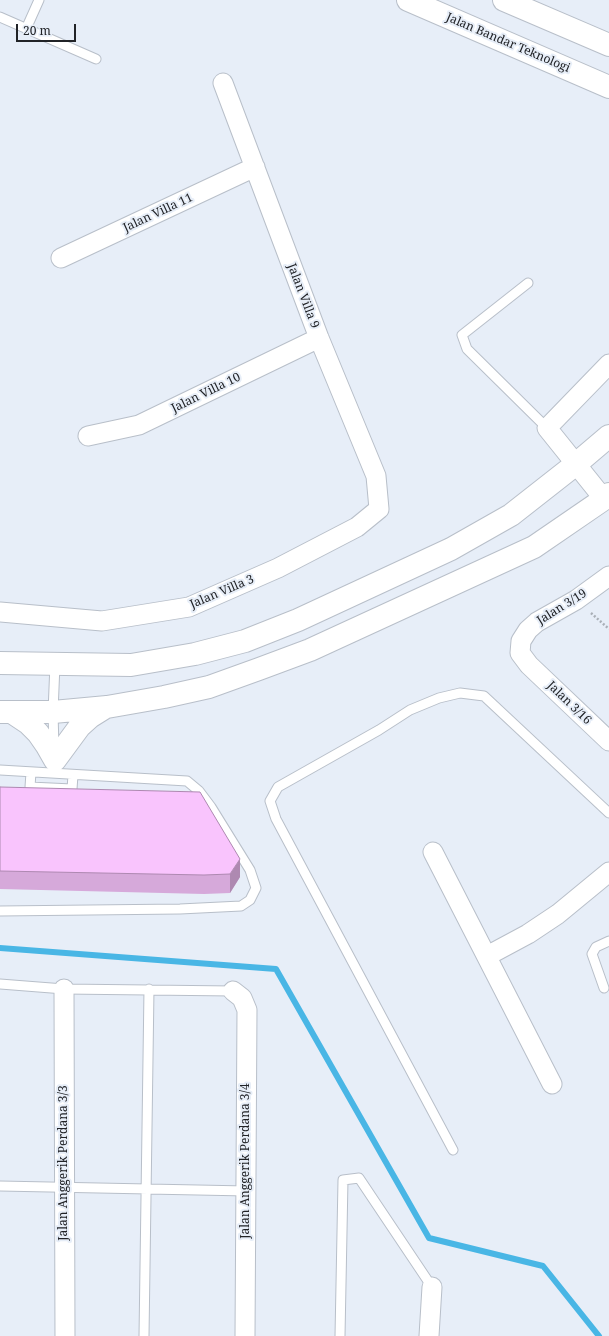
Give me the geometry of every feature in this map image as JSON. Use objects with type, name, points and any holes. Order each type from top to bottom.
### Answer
[{"type":"street","name":"Jalan Bandar Teknologi","points":[[408,0],[609,87]]},
{"type":"street","points":[[504,0],[609,45]]},
{"type":"street","points":[[586,36],[609,35]]},
{"type":"street","name":"Jalan Villa 9","points":[[223,83],[319,338],[376,476],[379,509]]},
{"type":"street","name":"Jalan Villa 11","points":[[61,258],[255,167]]},
{"type":"street","name":"Jalan Villa 10","points":[[88,436],[139,425],[319,338]]},
{"type":"street","points":[[7,713],[53,712],[106,707],[164,697],[209,687],[310,650],[534,547],[607,497],[576,464],[547,428],[609,364]]},
{"type":"street","points":[[0,663],[131,665],[195,654],[245,641],[298,620],[451,550],[512,515],[609,436]]},
{"type":"street","name":"Jalan Villa 3","points":[[0,612],[102,621],[189,607],[278,568],[357,527],[379,509]]},
{"type":"street","name":"Jalan 3/19","points":[[529,665],[520,653],[521,641],[528,630],[537,622],[576,600],[609,576]]},
{"type":"street","name":"Jalan 3/16","points":[[529,665],[609,742]]},
{"type":"street","points":[[55,767],[80,726],[90,717],[106,707]]},
{"type":"street","points":[[7,713],[28,723],[38,733],[47,746],[55,767]]},
{"type":"street","points":[[433,852],[552,1084]]},
{"type":"street","points":[[487,956],[528,934],[552,918],[609,872]]},
{"type":"street","name":"Jalan Anggerik Perdana 3/3","points":[[64,989],[65,1336]]},
{"type":"street","name":"Jalan Anggerik Perdana 3/4","points":[[233,991],[242,998],[247,1010],[247,1191],[244,1336]]},
{"type":"street","points":[[429,1336],[432,1287]]},
{"type":"lane","points":[[26,29],[39,0]]},
{"type":"lane","points":[[0,17],[96,59]]},
{"type":"lane","points":[[528,283],[462,334],[467,349],[547,428]]},
{"type":"lane","points":[[55,664],[53,712],[55,767]]},
{"type":"lane","points":[[453,1150],[276,820],[270,802],[278,787],[379,730],[410,710],[439,698],[460,693],[484,696],[609,813]]},
{"type":"lane","points":[[0,770],[31,772],[55,767],[73,775],[187,781],[199,791],[211,808],[250,870],[256,888],[250,900],[241,906],[0,911]]},
{"type":"lane","points":[[31,772],[30,787],[72,789],[73,775]]},
{"type":"lane","points":[[604,988],[592,954],[596,947],[609,940]]},
{"type":"lane","points":[[0,984],[64,989],[233,991]]},
{"type":"lane","points":[[144,1336],[149,989]]},
{"type":"lane","points":[[340,1336],[343,1180],[359,1178],[432,1287]]},
{"type":"lane","points":[[0,1186],[64,1186],[247,1191]]},
{"type":"building","points":[[0,787],[200,792],[240,859],[230,874],[204,875],[0,871]]},
{"type":"waterway","points":[[0,948],[276,969],[429,1238],[543,1266],[599,1336]]}]
